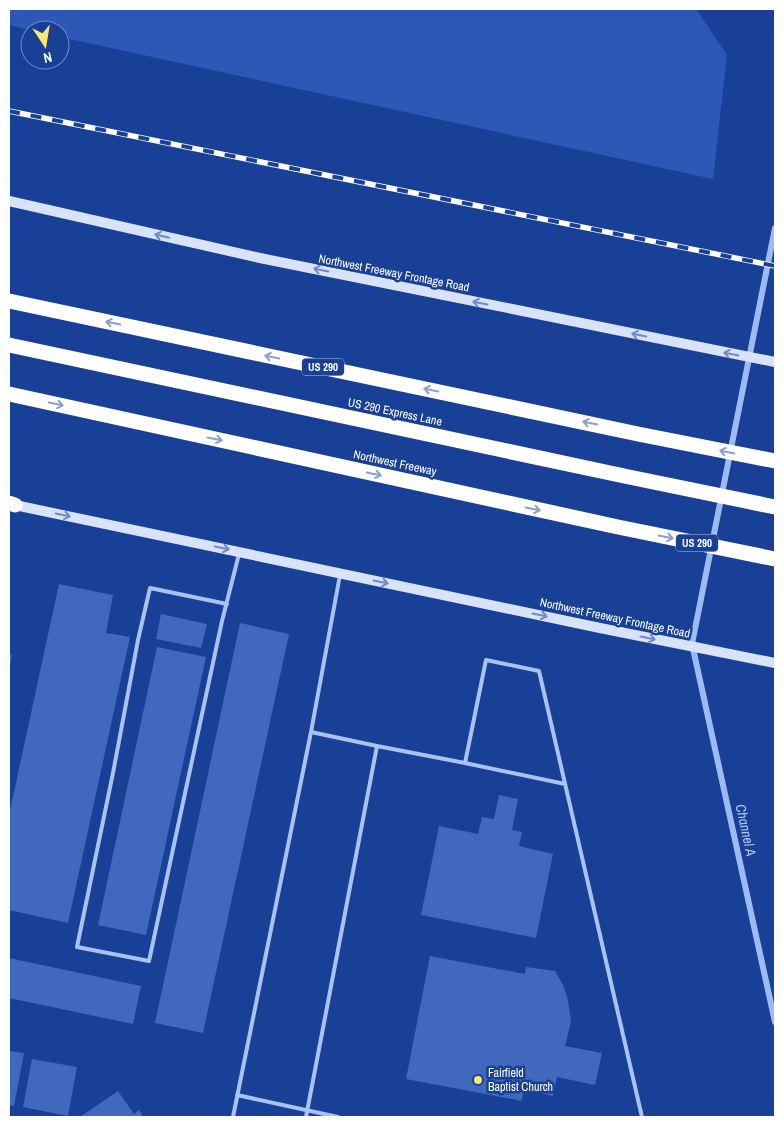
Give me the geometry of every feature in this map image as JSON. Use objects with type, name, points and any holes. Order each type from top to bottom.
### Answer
[{"type":"highway","name":"US 290","points":[[9,301],[638,434],[775,461]]},
{"type":"highway","name":"US 290 Express Lane","points":[[9,345],[775,507]]},
{"type":"highway","name":"Northwest Freeway","points":[[9,394],[618,527],[775,559]]},
{"type":"main road","name":"Northwest Freeway Frontage Road","points":[[9,201],[260,258],[775,362]]},
{"type":"main road","name":"Northwest Freeway Frontage Road","points":[[11,504],[775,663]]},
{"type":"lane","points":[[227,604],[150,588],[77,947],[149,961],[240,552]]},
{"type":"lane","points":[[233,1117],[311,732],[341,573]]},
{"type":"lane","points":[[464,763],[486,660],[539,671],[642,1117]]},
{"type":"lane","points":[[311,732],[565,784]]},
{"type":"lane","points":[[306,1117],[377,746]]},
{"type":"lane","points":[[237,1095],[338,1117]]},
{"type":"shaded area","points":[[9,9],[696,9],[727,55],[713,179],[70,39],[70,20],[20,20],[20,28],[9,25]]},
{"type":"building","points":[[59,584],[113,595],[106,633],[130,637],[68,923],[9,910],[9,815]]},
{"type":"building","points":[[161,614],[207,624],[201,648],[156,639]]},
{"type":"building","points":[[240,623],[289,634],[203,1033],[155,1023]]},
{"type":"building","points":[[157,647],[206,657],[146,935],[98,925]]},
{"type":"building","points":[[9,654],[12,655],[10,667],[9,667]]},
{"type":"building","points":[[499,795],[518,799],[512,830],[522,832],[519,846],[553,854],[536,938],[421,915],[439,826],[478,834],[482,817],[494,819]]},
{"type":"building","points":[[430,956],[525,974],[526,967],[555,971],[563,985],[568,1000],[571,1022],[565,1046],[602,1053],[595,1085],[557,1077],[553,1096],[523,1089],[522,1101],[406,1079]]},
{"type":"building","points":[[9,958],[141,986],[133,1024],[9,998]]},
{"type":"building","points":[[9,1051],[24,1053],[14,1106],[9,1105]]},
{"type":"building","points":[[32,1059],[77,1067],[68,1116],[23,1107]]},
{"type":"building","points":[[118,1091],[134,1114],[139,1110],[143,1117],[80,1117]]},
{"type":"waterway","name":"Channel A","points":[[775,228],[692,644],[775,1022]]},
{"type":"railway","points":[[9,111],[775,266]]},
{"type":"place","name":"Fairfield Baptist Church","points":[[478,1080]]}]
